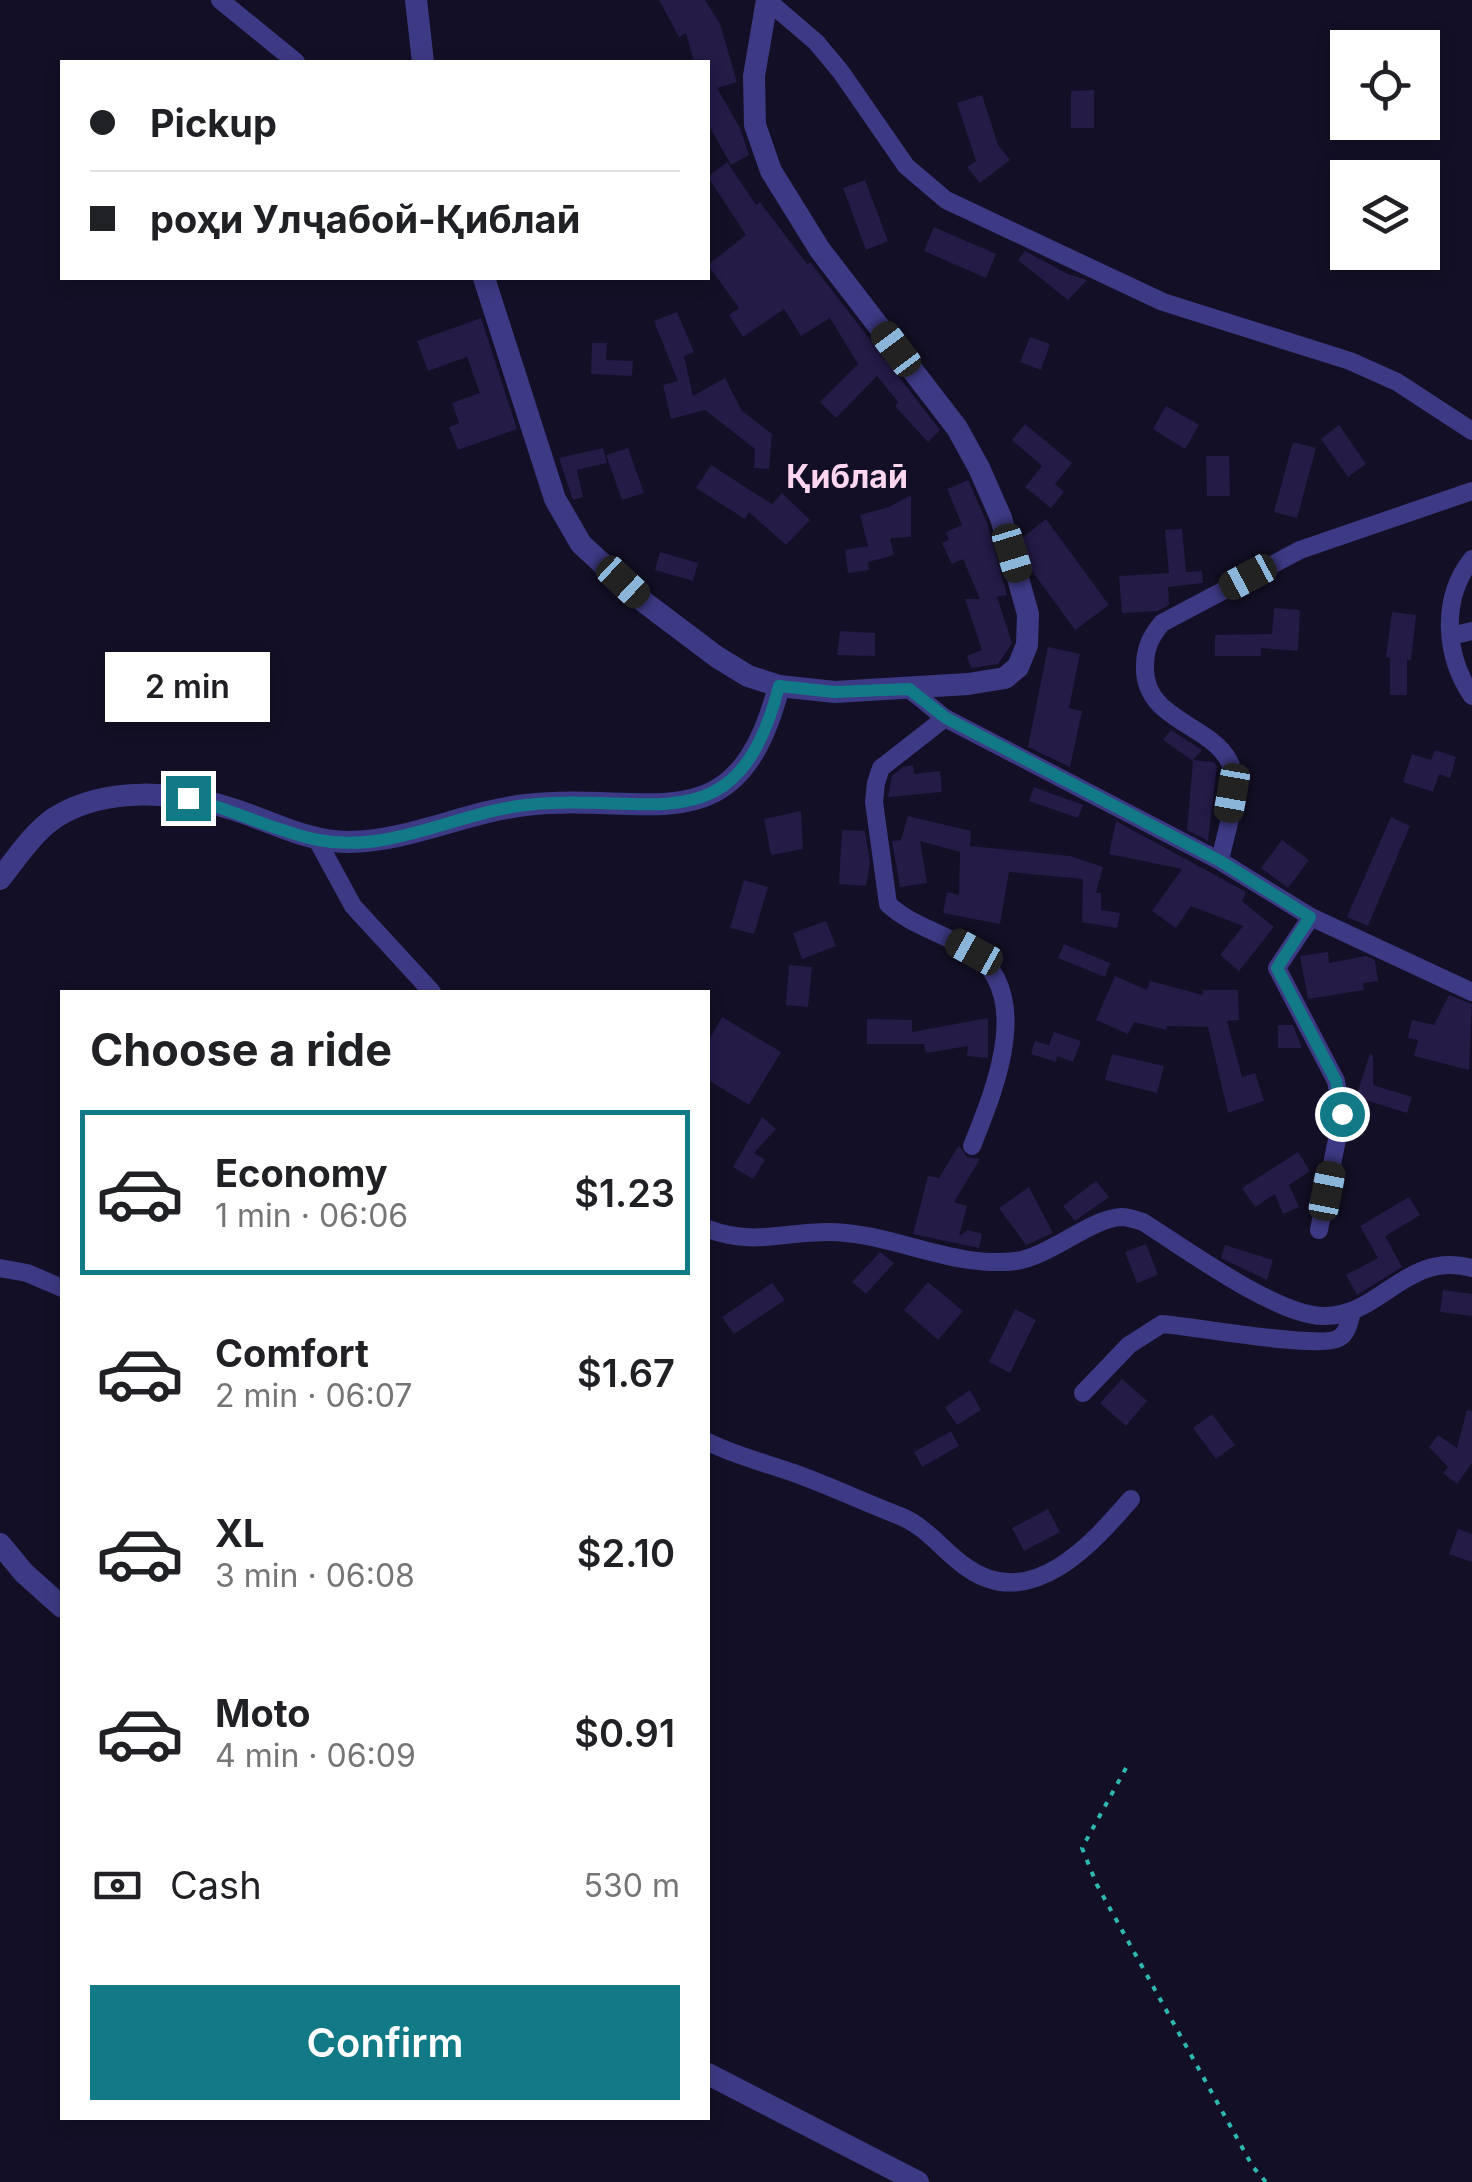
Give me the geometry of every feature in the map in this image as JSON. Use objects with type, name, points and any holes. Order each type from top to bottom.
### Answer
[{"type":"street","points":[[220,0],[294,60]]},
{"type":"street","points":[[416,0],[424,60]]},
{"type":"street","points":[[767,1],[816,42],[906,166],[946,200],[1163,302],[1350,360],[1397,382],[1472,431]]},
{"type":"street","points":[[485,280],[555,499],[581,544],[644,602],[717,658],[748,676],[779,686],[834,692],[909,689],[1004,678],[1018,667],[1026,645],[1028,614],[1022,587],[1001,518],[957,428],[820,250],[771,171],[756,125],[754,76],[767,1]]},
{"type":"street","points":[[1220,861],[1234,776],[1228,757],[1153,699],[1144,679],[1145,654],[1152,635],[1162,623],[1300,550],[1472,491]]},
{"type":"street","points":[[1472,559],[1456,591],[1450,636],[1455,671],[1472,696]]},
{"type":"street","points":[[1450,636],[1472,631]]},
{"type":"street","points":[[0,879],[54,818],[88,802],[130,795],[188,798],[231,808],[318,840],[348,842],[419,834],[526,805],[662,806],[698,798],[729,781],[752,760],[768,727],[779,686]]},
{"type":"street","points":[[909,689],[946,718],[1220,861],[1310,917],[1472,992]]},
{"type":"street","points":[[946,718],[881,768],[874,802],[888,904],[899,914],[974,952],[997,982],[1004,1006],[1004,1048],[997,1082],[972,1146]]},
{"type":"street","points":[[318,840],[353,906],[430,990]]},
{"type":"street","points":[[1310,917],[1277,968],[1336,1081],[1341,1100],[1342,1114],[1319,1230]]},
{"type":"street","points":[[710,1231],[745,1240],[825,1232],[878,1236],[920,1250],[1000,1262],[1022,1260],[1119,1217],[1144,1222],[1284,1307],[1320,1316],[1352,1310],[1421,1268],[1456,1264],[1472,1268]]},
{"type":"street","points":[[0,1268],[27,1273],[60,1287]]},
{"type":"street","points":[[1084,1393],[1129,1345],[1162,1324],[1235,1336],[1332,1340],[1346,1330],[1352,1310]]},
{"type":"street","points":[[710,1443],[911,1521],[979,1576],[996,1580],[1021,1580],[1056,1571],[1086,1550],[1132,1499]]},
{"type":"street","points":[[0,1544],[24,1573],[60,1605]]},
{"type":"street","points":[[710,2075],[918,2182]]},
{"type":"path","points":[[1126,1768],[1082,1848],[1116,1918],[1253,2167],[1266,2182]]},
{"type":"building","points":[[659,0],[705,0],[720,24],[737,82],[717,88],[740,128],[749,155],[731,165],[710,128],[710,60],[693,60],[686,33],[679,37]]},
{"type":"building","points":[[1094,90],[1094,128],[1071,128],[1071,91]]},
{"type":"building","points":[[982,95],[998,145],[1010,160],[980,183],[967,167],[976,161],[957,103]]},
{"type":"building","points":[[727,162],[756,205],[760,202],[807,264],[810,262],[940,430],[928,442],[895,406],[898,402],[877,376],[836,418],[820,402],[858,364],[830,318],[801,336],[784,309],[743,337],[729,315],[739,308],[710,263],[746,235],[710,175]]},
{"type":"building","points":[[865,180],[888,241],[866,250],[843,188]]},
{"type":"building","points":[[934,227],[996,254],[986,278],[924,251]]},
{"type":"building","points":[[1025,251],[1087,280],[1068,300],[1018,260]]},
{"type":"building","points":[[677,312],[694,352],[684,356],[693,396],[725,378],[742,411],[772,434],[769,469],[754,468],[755,449],[705,410],[671,419],[663,385],[678,381],[654,321]]},
{"type":"building","points":[[481,318],[517,429],[458,450],[449,427],[459,423],[452,403],[480,393],[467,357],[428,371],[417,341]]},
{"type":"building","points":[[1030,337],[1050,344],[1041,370],[1020,362]]},
{"type":"building","points":[[592,343],[607,343],[606,360],[633,361],[632,376],[591,374]]},
{"type":"building","points":[[1166,406],[1199,425],[1185,449],[1153,429]]},
{"type":"building","points":[[1025,424],[1072,463],[1055,484],[1064,492],[1051,508],[1025,487],[1042,466],[1012,440]]},
{"type":"building","points":[[1339,425],[1366,464],[1348,477],[1321,439]]},
{"type":"building","points":[[1293,442],[1316,448],[1297,518],[1274,512]]},
{"type":"building","points":[[603,448],[607,463],[577,470],[583,497],[573,500],[559,458]]},
{"type":"building","points":[[628,448],[644,493],[622,500],[606,455]]},
{"type":"building","points":[[1206,456],[1229,456],[1230,496],[1207,496]]},
{"type":"building","points":[[711,465],[772,504],[782,493],[810,520],[786,545],[749,512],[745,519],[696,488]]},
{"type":"building","points":[[968,480],[987,523],[1007,595],[997,597],[1012,643],[998,664],[971,668],[967,656],[982,650],[965,599],[980,599],[963,559],[952,564],[942,543],[949,540],[946,532],[962,525],[947,489]]},
{"type":"building","points":[[911,495],[911,537],[890,538],[894,555],[868,562],[869,570],[848,573],[845,550],[868,546],[860,515],[889,507]]},
{"type":"building","points":[[1046,519],[1109,605],[1075,630],[1032,571],[1022,538]]},
{"type":"building","points":[[1182,529],[1186,572],[1202,571],[1203,583],[1168,587],[1169,605],[1158,611],[1122,613],[1119,576],[1169,573],[1165,530]]},
{"type":"building","points":[[660,552],[698,563],[693,581],[655,570]]},
{"type":"building","points":[[1274,608],[1300,610],[1298,651],[1261,648],[1261,656],[1215,656],[1215,635],[1272,634]]},
{"type":"building","points":[[1392,612],[1416,615],[1411,660],[1407,660],[1407,695],[1390,695],[1390,658],[1386,657]]},
{"type":"building","points":[[840,631],[875,633],[875,656],[837,655]]},
{"type":"building","points":[[1048,647],[1080,654],[1069,708],[1082,711],[1070,767],[1028,747]]},
{"type":"building","points":[[1171,730],[1202,750],[1193,760],[1214,762],[1217,766],[1208,841],[1187,830],[1193,761],[1163,740]]},
{"type":"building","points":[[1435,750],[1456,757],[1450,778],[1439,774],[1433,792],[1403,782],[1412,754],[1431,760]]},
{"type":"building","points":[[913,765],[914,774],[940,771],[942,792],[888,797],[892,776]]},
{"type":"building","points":[[1034,787],[1083,805],[1078,818],[1029,801]]},
{"type":"building","points":[[801,811],[803,849],[771,855],[764,819]]},
{"type":"building","points":[[908,816],[971,831],[970,846],[1070,856],[1103,867],[1096,893],[1101,893],[1101,910],[1120,913],[1117,928],[1082,922],[1083,879],[1009,872],[1000,924],[943,913],[947,892],[959,895],[960,852],[920,841],[927,883],[900,887],[892,841],[901,840]]},
{"type":"building","points":[[1391,817],[1410,826],[1368,926],[1347,917]]},
{"type":"building","points":[[1116,821],[1246,892],[1242,901],[1274,927],[1239,971],[1220,955],[1243,926],[1191,906],[1176,928],[1152,911],[1182,869],[1109,854]]},
{"type":"building","points":[[842,830],[865,831],[870,862],[866,886],[839,884]]},
{"type":"building","points":[[1282,840],[1309,860],[1288,888],[1261,868]]},
{"type":"building","points":[[744,880],[768,887],[754,934],[730,928]]},
{"type":"building","points":[[826,921],[836,946],[802,959],[793,933]]},
{"type":"building","points":[[1064,944],[1110,963],[1105,977],[1058,958]]},
{"type":"building","points":[[1328,952],[1329,963],[1366,956],[1375,960],[1378,981],[1363,983],[1364,990],[1308,999],[1300,956]]},
{"type":"building","points":[[789,965],[812,967],[808,1007],[786,1005]]},
{"type":"building","points":[[1115,976],[1147,990],[1150,981],[1203,995],[1203,990],[1238,990],[1239,1020],[1227,1021],[1242,1077],[1255,1073],[1264,1101],[1228,1113],[1208,1027],[1167,1026],[1166,1030],[1134,1022],[1128,1034],[1096,1020]]},
{"type":"building","points":[[1449,995],[1472,1004],[1469,1070],[1414,1056],[1418,1040],[1408,1038],[1412,1020],[1434,1025]]},
{"type":"building","points":[[722,1017],[781,1052],[749,1105],[710,1081],[710,1038]]},
{"type":"building","points":[[988,1018],[988,1058],[967,1056],[968,1046],[926,1053],[924,1044],[867,1044],[867,1019],[912,1020],[912,1032]]},
{"type":"building","points":[[1278,1025],[1293,1025],[1302,1048],[1278,1048]]},
{"type":"building","points":[[1054,1032],[1081,1041],[1073,1062],[1057,1056],[1056,1062],[1031,1054],[1035,1041],[1049,1045]]},
{"type":"building","points":[[1112,1054],[1164,1066],[1157,1093],[1105,1080]]},
{"type":"building","points":[[1370,1054],[1373,1085],[1412,1097],[1407,1113],[1356,1097]]},
{"type":"building","points":[[762,1117],[776,1129],[754,1153],[765,1160],[753,1179],[733,1167]]},
{"type":"building","points":[[959,1145],[967,1157],[980,1159],[954,1202],[967,1206],[959,1236],[968,1230],[982,1234],[979,1248],[913,1234],[928,1176],[939,1178]]},
{"type":"building","points":[[1298,1152],[1310,1171],[1289,1185],[1299,1207],[1283,1214],[1275,1194],[1255,1207],[1242,1188]]},
{"type":"building","points":[[1096,1181],[1109,1197],[1075,1221],[1063,1206]]},
{"type":"building","points":[[1029,1187],[1053,1233],[1026,1245],[999,1208]]},
{"type":"building","points":[[1409,1197],[1420,1215],[1385,1236],[1402,1267],[1357,1295],[1346,1275],[1378,1258],[1360,1226]]},
{"type":"building","points":[[1146,1244],[1158,1275],[1137,1283],[1125,1252]]},
{"type":"building","points":[[1225,1245],[1273,1260],[1267,1280],[1221,1258]]},
{"type":"building","points":[[880,1252],[894,1263],[866,1294],[852,1282]]},
{"type":"building","points":[[928,1282],[963,1311],[938,1340],[904,1310]]},
{"type":"building","points":[[772,1283],[785,1300],[734,1334],[722,1317]]},
{"type":"building","points":[[1443,1290],[1472,1294],[1472,1316],[1440,1312]]},
{"type":"building","points":[[1015,1309],[1036,1320],[1010,1373],[989,1362]]},
{"type":"building","points":[[1122,1379],[1147,1401],[1126,1426],[1100,1403]]},
{"type":"building","points":[[970,1390],[981,1410],[957,1425],[945,1407]]},
{"type":"building","points":[[1467,1410],[1472,1411],[1472,1463],[1457,1484],[1443,1473],[1448,1467],[1429,1447],[1438,1435],[1457,1448]]},
{"type":"building","points":[[1212,1414],[1235,1445],[1216,1459],[1193,1428]]},
{"type":"building","points":[[951,1431],[959,1446],[922,1467],[914,1452]]},
{"type":"building","points":[[1048,1509],[1060,1532],[1024,1551],[1012,1528]]},
{"type":"building","points":[[1458,1529],[1472,1534],[1472,1562],[1449,1554]]},
{"type":"district","name":"Қиблаӣ","points":[[847,476]]},
{"type":"route","points":[[188,798],[231,808],[318,840],[348,842],[419,834],[526,805],[662,806],[698,798],[729,781],[752,760],[768,727],[779,686],[834,692],[909,689],[946,718],[1220,861],[1310,917],[1277,968],[1336,1081],[1342,1114]]}]
